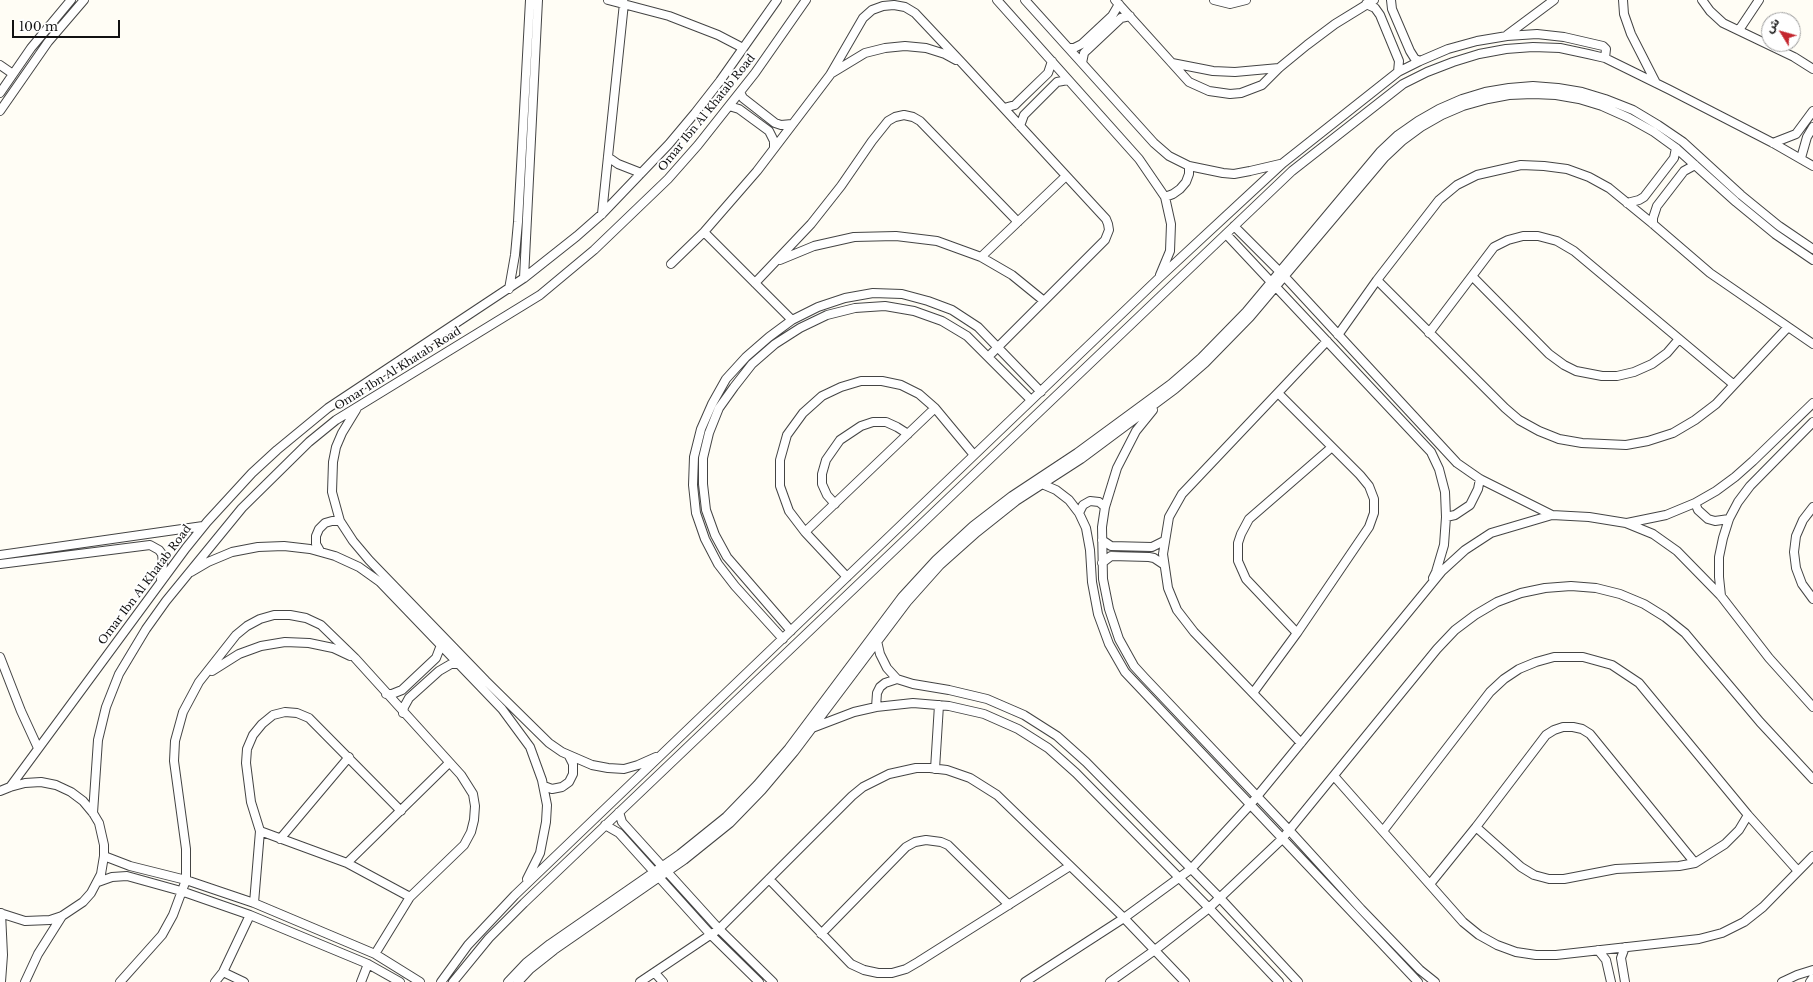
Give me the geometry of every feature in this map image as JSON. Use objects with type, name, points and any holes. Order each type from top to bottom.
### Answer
[{"type":"street","points":[[0,94],[51,23],[71,0]]},
{"type":"street","points":[[0,111],[48,42],[84,0]]},
{"type":"street","points":[[509,288],[517,228],[530,0]]},
{"type":"street","points":[[524,278],[538,0]]},
{"type":"street","points":[[608,0],[624,3],[691,24],[743,48]]},
{"type":"street","name":"Omar Ibn Al Khatab Road","points":[[10,787],[161,580],[229,497],[262,464],[328,408],[524,278],[602,214],[695,113],[777,0]]},
{"type":"street","name":"Omar Ibn Al Khatab Road","points":[[93,814],[98,740],[112,690],[146,629],[185,575],[242,508],[309,442],[336,420],[540,295],[594,250],[668,179],[740,92],[806,0]]},
{"type":"street","points":[[998,0],[1138,159],[1165,197],[1171,224],[1170,251],[1160,277]]},
{"type":"street","points":[[1025,0],[1154,143],[1169,156],[1188,166],[1213,172],[1234,174],[1283,163]]},
{"type":"street","points":[[1214,0],[1230,4],[1246,0]]},
{"type":"street","points":[[1069,48],[1074,48],[1082,44],[1112,16],[1117,2],[1190,82],[1209,91],[1220,94],[1241,93],[1262,85],[1279,68],[1312,41],[1374,0]]},
{"type":"street","points":[[1391,0],[1392,9],[1410,51],[1415,59],[1420,61]]},
{"type":"street","points":[[1507,36],[1554,0]]},
{"type":"street","points":[[1624,0],[1624,14],[1631,34],[1656,83]]},
{"type":"street","points":[[1702,0],[1710,11],[1723,23],[1794,57],[1813,69]]},
{"type":"street","points":[[1739,30],[1759,0]]},
{"type":"street","points":[[602,214],[624,3]]},
{"type":"street","points":[[1366,4],[1375,8],[1380,15],[1399,61],[1398,72]]},
{"type":"street","points":[[671,264],[704,232],[757,171],[830,75],[863,18],[872,10],[883,6],[894,5],[905,7],[915,13],[964,64],[1106,219],[1109,230],[1105,240],[999,347],[988,356]]},
{"type":"street","points":[[1082,63],[1084,54],[1087,50],[1121,18],[1130,16]]},
{"type":"street","points":[[441,982],[468,945],[515,895],[1160,277],[1283,163],[1398,72],[1448,49],[1477,41],[1507,36],[1536,34],[1564,37],[1603,46],[1606,49],[1604,58]]},
{"type":"street","points":[[830,75],[846,63],[865,54],[884,48],[905,46],[926,48],[946,54],[964,64]]},
{"type":"street","points":[[453,982],[489,938],[605,825],[1292,171],[1403,84],[1427,72],[1479,54],[1506,49],[1560,48],[1604,58],[1773,143],[1813,166]]},
{"type":"street","points":[[1004,108],[1015,105],[1048,72],[1052,61]]},
{"type":"street","points":[[1172,63],[1206,70],[1235,72],[1279,68]]},
{"type":"street","points":[[0,65],[13,74]]},
{"type":"street","points":[[1020,126],[1024,115],[1057,82],[1068,80]]},
{"type":"street","points":[[518,982],[530,969],[560,946],[730,823],[762,790],[812,729],[907,602],[940,566],[977,532],[1016,501],[1081,459],[1163,398],[1205,364],[1274,285],[1380,152],[1398,135],[1439,109],[1468,97],[1503,89],[1533,86],[1576,91],[1605,99],[1632,110],[1683,142],[1763,213],[1813,249]]},
{"type":"street","points":[[740,92],[743,98],[775,123],[787,125],[792,124]]},
{"type":"street","points":[[1297,257],[1385,157],[1402,141],[1421,127],[1442,115],[1470,104],[1509,95],[1533,94],[1556,95],[1579,99],[1602,106],[1629,118],[1654,132],[1696,164],[1741,207],[1775,234],[1813,260]]},
{"type":"street","points":[[729,106],[740,109],[769,131],[772,136],[774,147]]},
{"type":"street","points":[[1773,143],[1796,134],[1813,111]]},
{"type":"street","points":[[755,283],[776,262],[824,208],[888,122],[895,117],[904,115],[913,117],[920,121],[1018,222]]},
{"type":"street","points":[[1801,158],[1807,137],[1813,126]]},
{"type":"street","points":[[1627,203],[1644,197],[1674,158],[1676,148]]},
{"type":"street","points":[[608,157],[618,164],[641,173]]},
{"type":"street","points":[[1653,224],[1653,218],[1657,206],[1684,171],[1696,164]]},
{"type":"street","points":[[1165,197],[1173,194],[1183,186],[1188,174],[1188,166]]},
{"type":"street","points":[[1338,335],[1377,280],[1439,200],[1457,185],[1477,175],[1521,166],[1544,166],[1560,168],[1589,177],[1609,188],[1710,273],[1813,344]]},
{"type":"street","points":[[981,258],[1066,176]]},
{"type":"street","points":[[1234,226],[1282,275],[1452,458],[1480,479],[1552,515]]},
{"type":"street","points":[[704,232],[792,320]]},
{"type":"street","points":[[1226,234],[1431,452],[1439,469],[1446,492],[1446,517],[1444,545],[1436,572],[1423,596]]},
{"type":"street","points":[[776,262],[814,246],[854,237],[896,236],[937,241],[981,258],[1012,275],[1044,301]]},
{"type":"street","points":[[1429,333],[1494,247],[1508,240],[1523,236],[1538,236],[1557,241],[1574,251],[1733,384]]},
{"type":"street","points":[[1472,276],[1549,354],[1564,365],[1576,371],[1602,376],[1617,376],[1634,372],[1667,353],[1679,339]]},
{"type":"street","points":[[1377,280],[1505,408],[1519,420],[1539,431],[1567,440],[1626,445],[1648,441],[1673,433],[1695,420],[1711,408],[1788,328]]},
{"type":"street","points":[[782,639],[735,586],[718,564],[705,539],[696,513],[693,485],[694,457],[701,429],[712,404],[723,385],[746,357],[768,337],[792,320],[818,307],[845,298],[873,294],[902,294],[928,301],[952,310],[978,327],[999,347],[1040,392]]},
{"type":"street","points":[[791,631],[727,558],[715,535],[706,510],[702,484],[704,458],[708,439],[719,408],[734,386],[752,364],[775,344],[800,328],[827,315],[855,308],[885,306],[914,311],[935,318],[967,336],[1031,400]]},
{"type":"street","points":[[665,869],[726,817],[757,785],[789,748],[902,598],[936,560],[972,526],[1012,496],[1078,453],[1171,384],[1248,315]]},
{"type":"street","points":[[1301,743],[1194,632],[1177,610],[1168,588],[1163,564],[1164,541],[1169,517],[1182,494],[1327,341]]},
{"type":"street","points":[[847,577],[805,532],[789,511],[780,486],[780,460],[788,435],[803,413],[822,396],[841,387],[861,381],[882,380],[901,385],[920,394],[935,408],[974,455]]},
{"type":"street","points":[[1253,693],[1297,633],[1369,527],[1374,513],[1374,499],[1369,486],[1278,393]]},
{"type":"street","points":[[1163,398],[1136,431],[1117,468],[1105,507],[1102,540],[1103,579],[1109,610],[1119,639],[1134,666],[1366,914],[1420,970],[1435,982]]},
{"type":"street","points":[[1626,523],[1666,515],[1695,503],[1716,491],[1735,478],[1813,403]]},
{"type":"street","points":[[360,406],[342,433],[332,462],[332,492],[340,521],[353,541],[369,560],[548,743],[569,756],[592,765],[624,769],[638,765],[665,752]]},
{"type":"street","points":[[805,532],[935,408]]},
{"type":"street","points":[[835,504],[827,495],[822,484],[822,474],[826,460],[840,440],[850,432],[873,422],[892,424],[908,434]]},
{"type":"street","points":[[1721,596],[1719,557],[1729,519],[1738,502],[1750,486],[1813,422]]},
{"type":"street","points":[[1297,633],[1246,579],[1238,561],[1238,543],[1242,530],[1249,519],[1332,447]]},
{"type":"street","points":[[1446,517],[1463,511],[1470,505],[1477,493],[1480,479]]},
{"type":"street","points":[[1042,484],[1056,490],[1069,500],[1079,513],[1086,528],[1090,550],[1092,582],[1098,614],[1109,644],[1125,672],[1418,982]]},
{"type":"street","points":[[1079,513],[1083,505],[1090,501],[1099,502],[1105,507]]},
{"type":"street","points":[[1695,503],[1698,510],[1708,519],[1715,521],[1729,519]]},
{"type":"street","points":[[1813,507],[1808,511],[1800,525],[1796,536],[1794,552],[1796,568],[1802,584],[1813,598]]},
{"type":"street","points":[[1025,982],[1124,918],[1191,869],[1250,805],[1442,571],[1465,550],[1491,533],[1552,515],[1589,517],[1626,523],[1653,534],[1677,550],[1721,596],[1769,658],[1813,707]]},
{"type":"street","points":[[320,552],[316,544],[316,536],[319,529],[325,523],[340,521]]},
{"type":"street","points":[[0,555],[204,526]]},
{"type":"street","points":[[1102,540],[1111,546],[1152,547],[1164,541]]},
{"type":"street","points":[[0,564],[150,545],[159,550],[162,554],[163,564],[161,580]]},
{"type":"street","points":[[185,575],[208,562],[232,552],[258,547],[284,546],[335,556],[359,567],[380,582],[502,709],[530,747],[537,763],[544,786],[547,805],[544,838],[534,868],[515,895]]},
{"type":"street","points":[[1102,563],[1111,556],[1149,557],[1154,558],[1163,564]]},
{"type":"street","points":[[1110,982],[1155,950],[1209,908],[1282,839],[1437,649],[1455,630],[1475,615],[1497,602],[1520,593],[1545,588],[1570,586],[1596,588],[1620,594],[1644,604],[1665,617],[1685,633],[1760,722],[1813,779]]},
{"type":"street","points":[[120,982],[162,935],[173,915],[186,880],[186,849],[174,761],[175,741],[183,712],[199,682],[236,635],[247,626],[260,619],[274,615],[306,618],[321,625],[355,658],[461,775],[473,794],[475,806],[474,820],[471,832],[464,845],[410,897],[375,954]]},
{"type":"street","points":[[877,641],[880,654],[887,668],[897,679],[913,684],[949,690],[987,699],[1024,715],[1057,736],[1086,762],[1220,898],[1298,982]]},
{"type":"street","points":[[199,682],[218,666],[238,654],[261,646],[279,643],[309,643],[333,648],[355,658]]},
{"type":"street","points":[[386,694],[392,694],[402,690],[436,658],[441,645]]},
{"type":"street","points":[[0,657],[21,711],[38,748]]},
{"type":"street","points":[[1383,831],[1487,697],[1504,679],[1519,669],[1536,662],[1554,657],[1583,657],[1612,665],[1639,683],[1748,816],[1798,871]]},
{"type":"street","points":[[403,712],[409,698],[439,671],[451,664],[459,664]]},
{"type":"street","points":[[876,707],[877,693],[880,688],[885,683],[897,679]]},
{"type":"street","points":[[812,729],[854,712],[876,707],[913,703],[949,706],[984,714],[1018,729],[1048,748],[1076,773],[1180,878],[1279,982]]},
{"type":"street","points":[[935,769],[939,705]]},
{"type":"street","points":[[254,903],[260,831],[251,802],[246,764],[247,749],[253,735],[262,724],[273,715],[285,712],[297,713],[308,718],[349,757],[401,811]]},
{"type":"street","points":[[1430,884],[1546,736],[1558,729],[1573,727],[1582,729],[1594,739],[1695,863]]},
{"type":"street","points":[[544,786],[552,789],[562,787],[569,782],[573,774],[573,764],[569,756]]},
{"type":"street","points":[[280,838],[349,757]]},
{"type":"street","points":[[347,864],[449,763]]},
{"type":"street","points":[[640,982],[719,929],[852,796],[864,787],[888,774],[902,771],[935,769],[959,773],[997,795],[1124,918],[1185,982]]},
{"type":"street","points":[[1334,776],[1464,922],[1479,935],[1497,945],[1516,952],[1536,955],[1556,955],[1699,939],[1722,933],[1744,922],[1763,906],[1813,856]]},
{"type":"street","points":[[0,792],[10,787],[25,783],[41,782],[56,785],[71,792],[83,801],[93,814],[102,834],[104,856],[98,882],[83,902],[62,916],[50,920],[25,921],[1,913],[1,982]]},
{"type":"street","points":[[619,812],[622,822],[719,929],[773,982]]},
{"type":"street","points":[[1476,826],[1521,867],[1534,875],[1549,879],[1564,879],[1616,869],[1679,866],[1695,863],[1725,844],[1748,816]]},
{"type":"street","points":[[605,825],[619,833],[711,935],[759,982]]},
{"type":"street","points":[[260,831],[347,864],[410,897]]},
{"type":"street","points":[[821,934],[906,847],[915,842],[926,840],[941,842],[948,845],[1009,905]]},
{"type":"street","points":[[104,856],[130,866],[186,880],[254,903],[375,954],[420,982]]},
{"type":"street","points":[[769,879],[851,964],[864,970],[878,973],[892,973],[906,969],[918,962],[1070,866]]},
{"type":"street","points":[[508,982],[526,963],[550,944],[657,875]]},
{"type":"street","points":[[98,882],[112,877],[127,876],[181,891],[250,915],[368,964],[400,982]]},
{"type":"street","points":[[215,982],[223,972],[250,915]]},
{"type":"street","points":[[25,982],[38,954],[62,916]]},
{"type":"street","points":[[1624,982],[1620,958],[1625,947]]},
{"type":"street","points":[[1598,950],[1606,960],[1611,982]]},
{"type":"street","points":[[361,982],[368,964]]},
{"type":"street","points":[[1782,982],[1812,971]]},
{"type":"street","points":[[1800,982],[1812,971]]},
{"type":"street","points":[[1810,982],[1812,971]]},
{"type":"street","points":[[223,972],[244,982]]},
{"type":"street","points":[[655,973],[663,982]]}]
